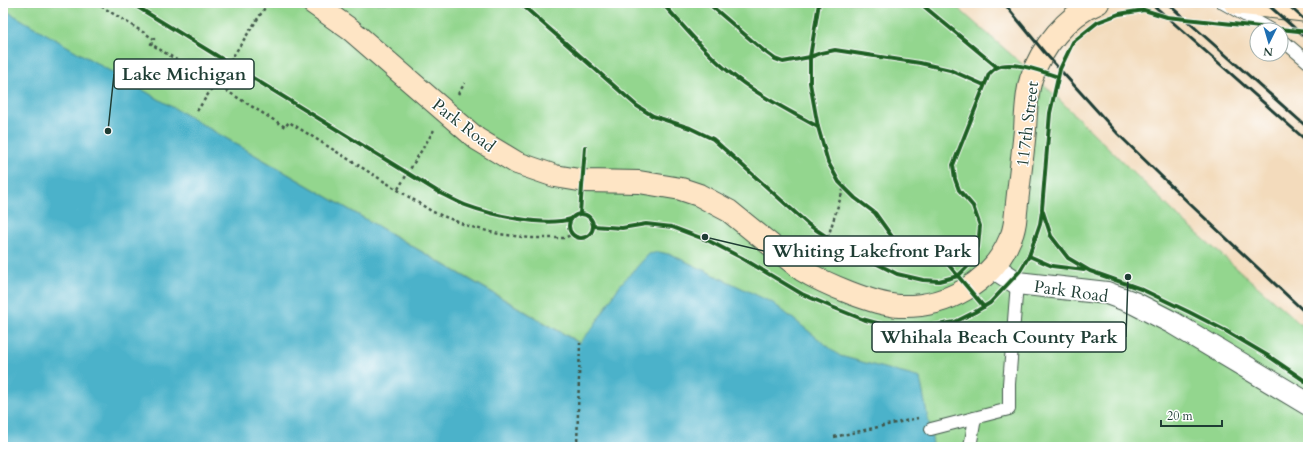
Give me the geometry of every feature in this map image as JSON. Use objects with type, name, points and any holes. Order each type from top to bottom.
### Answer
[{"type":"street","name":"Park Road","points":[[313,3],[351,30],[477,139],[517,163],[555,176],[584,181],[639,182],[681,189],[699,195],[729,211],[802,270],[814,277],[880,303],[899,306],[922,305],[942,301],[979,281],[993,267],[1017,284],[1106,293],[1134,303],[1173,323],[1308,404]]},
{"type":"street","name":"117th Street","points":[[993,267],[1004,253],[1011,238],[1015,222],[1028,93],[1035,68],[1050,42],[1061,30],[1077,15],[1098,3]]},
{"type":"street","points":[[1235,3],[1308,11]]},
{"type":"lane","points":[[1223,3],[1257,22]]},
{"type":"lane","points":[[1289,46],[1308,62]]},
{"type":"lane","points":[[936,428],[1009,409],[1017,284]]},
{"type":"lane","points":[[970,447],[975,418]]},
{"type":"path","points":[[96,3],[154,39],[151,44],[215,84],[285,127],[289,122],[433,212],[468,226],[498,234],[530,238],[565,238],[572,234]]},
{"type":"path","points":[[197,112],[228,62],[268,3]]},
{"type":"path","points":[[221,58],[234,66]]},
{"type":"path","points":[[398,189],[445,112],[465,83]]},
{"type":"path","points":[[401,169],[412,176]]},
{"type":"path","points":[[839,182],[849,192]]},
{"type":"path","points":[[821,233],[830,239],[844,187]]},
{"type":"path","points":[[577,447],[580,343]]},
{"type":"path","points":[[834,437],[924,417]]},
{"type":"green space","points":[[3,3],[952,3],[1029,70],[1182,220],[1308,331],[1308,447],[921,447],[933,444],[920,378],[840,356],[773,303],[672,255],[659,252],[620,285],[592,329],[580,343],[3,9]]},
{"type":"water","points":[[3,9],[579,343],[592,329],[620,285],[649,254],[659,252],[672,255],[773,303],[840,356],[920,378],[933,444],[921,447],[3,447]]},
{"type":"railway","points":[[1004,3],[1044,52],[1118,134],[1308,315]]},
{"type":"railway","points":[[1151,3],[1308,142]]},
{"type":"railway","points":[[1167,3],[1308,128]]},
{"type":"railway","points":[[1266,3],[1308,40]]},
{"type":"railway","points":[[1286,3],[1308,23]]},
{"type":"cycle path","points":[[131,3],[440,193],[456,201],[489,213],[518,219],[546,222],[571,219]]},
{"type":"cycle path","points":[[520,3],[637,106],[653,116],[690,128],[713,139],[809,225],[836,243],[897,274],[923,280],[939,281],[958,276],[970,264],[978,247],[980,226],[973,206],[959,190],[955,179],[953,165],[989,74],[996,68],[1010,65],[1027,67],[1058,77]]},
{"type":"cycle path","points":[[662,3],[710,55],[738,79],[772,101],[818,127]]},
{"type":"cycle path","points":[[708,3],[764,51],[775,59],[783,62],[835,50],[920,63],[950,70],[984,85]]},
{"type":"cycle path","points":[[819,3],[810,57],[810,83],[818,127],[828,162],[839,182],[855,198],[875,213],[908,259],[930,257],[947,263],[984,307]]},
{"type":"cycle path","points":[[920,3],[997,67]]},
{"type":"cycle path","points":[[1308,32],[1167,17],[1144,10],[1119,14],[1098,22],[1073,42],[1060,69],[1050,113],[1042,209],[1051,236],[1068,258],[1090,271],[1141,289],[1226,331],[1270,357],[1308,383]]},
{"type":"cycle path","points":[[580,213],[585,147]]},
{"type":"cycle path","points":[[593,226],[622,228],[646,224],[672,227],[709,241],[742,258],[802,294],[832,307],[862,319],[888,326],[914,329],[955,322],[990,303],[1020,271],[1029,256],[1040,224],[1042,211]]},
{"type":"cycle path","points":[[581,214],[590,217],[593,226],[590,235],[581,238],[572,235],[569,226],[572,217],[581,214]]},
{"type":"cycle path","points":[[1029,256],[1052,266],[1084,270]]},
{"type":"place","name":"Lake Michigan","points":[[108,131]]},
{"type":"place","name":"Whiting Lakefront Park","points":[[705,237]]},
{"type":"place","name":"Whihala Beach County Park","points":[[1128,277]]}]
